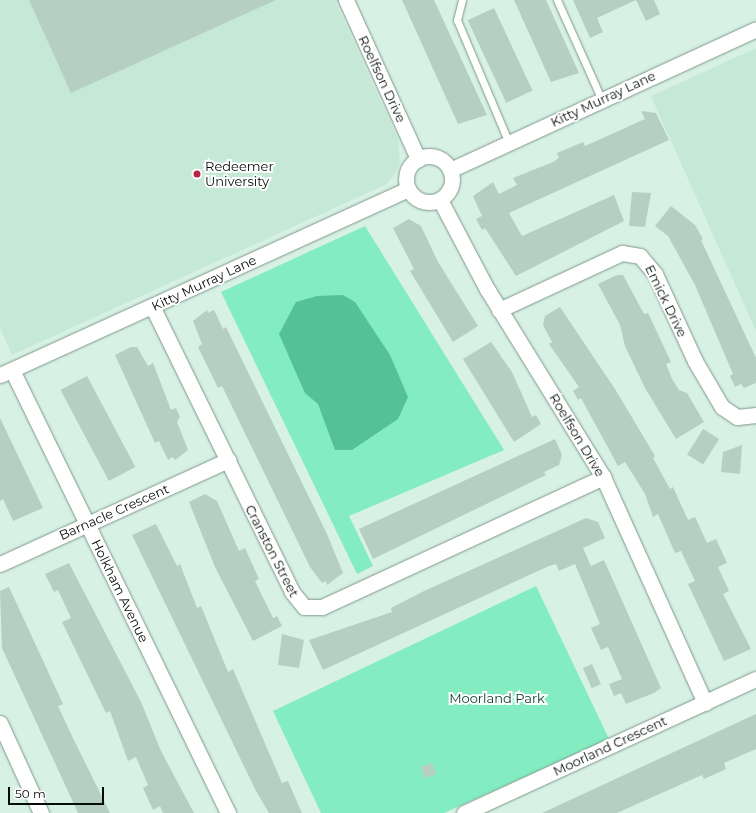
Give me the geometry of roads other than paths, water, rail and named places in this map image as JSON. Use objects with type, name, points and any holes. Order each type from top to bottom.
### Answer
[{"type":"street","name":"Roelfson Drive","points":[[346,0],[418,159]]},
{"type":"street","name":"Kitty Murray Lane","points":[[450,170],[756,29]]},
{"type":"street","points":[[418,159],[440,159],[450,170],[450,190],[440,200],[418,200],[408,189],[408,168],[418,159]]},
{"type":"street","name":"Kitty Murray Lane","points":[[6,372],[408,189]]},
{"type":"street","name":"Roelfson Drive","points":[[440,200],[499,310],[603,477],[705,702]]},
{"type":"street","name":"Emick Drive","points":[[499,310],[622,253],[640,256],[655,274],[695,361],[722,407],[737,417],[756,415]]},
{"type":"street","name":"Cranston Street","points":[[152,306],[292,592],[304,607],[313,608],[603,477]]},
{"type":"street","name":"Holkham Avenue","points":[[6,372],[87,524],[228,813]]},
{"type":"street","name":"Barnacle Crescent","points":[[0,564],[228,460]]},
{"type":"street","name":"Moorland Crescent","points":[[464,813],[756,679]]},
{"type":"street","points":[[0,723],[41,813]]},
{"type":"lane","points":[[462,0],[457,20],[509,143]]},
{"type":"lane","points":[[557,0],[602,100]]},
{"type":"place","name":"Redeemer University","points":[[197,174]]},
{"type":"park label","name":"Moorland Park","points":[[497,698]]}]
